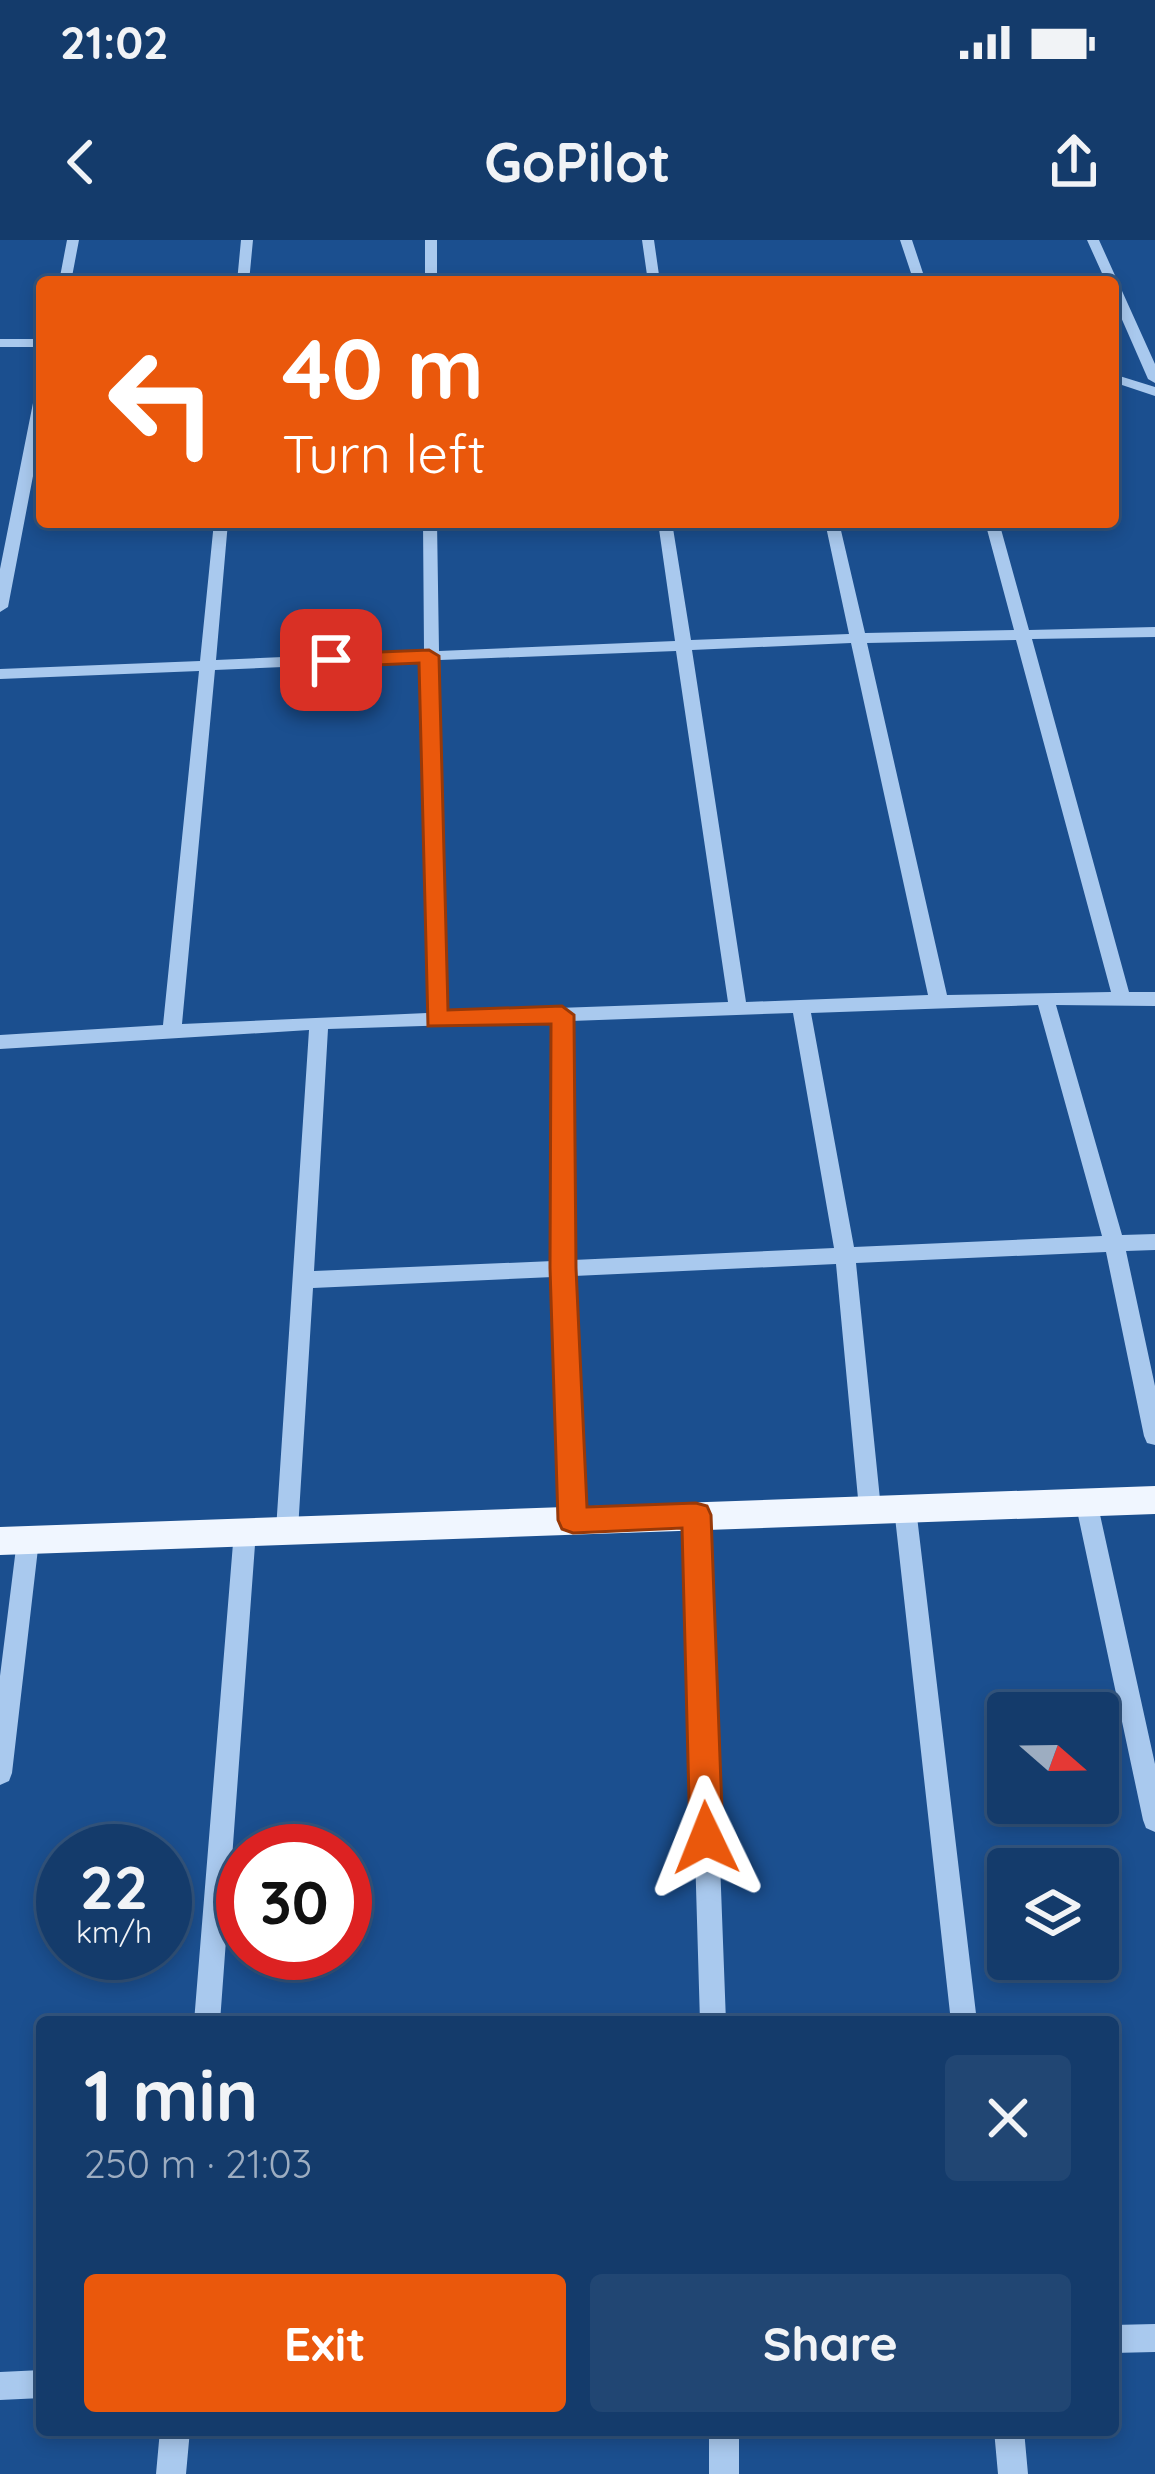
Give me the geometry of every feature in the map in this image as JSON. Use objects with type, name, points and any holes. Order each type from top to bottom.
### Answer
[{"type":"main road","points":[[14,1540],[1155,1499]]},
{"type":"street","points":[[65,276],[73,240]]},
{"type":"street","points":[[244,276],[247,240]]},
{"type":"street","points":[[431,240],[431,276]]},
{"type":"street","points":[[648,240],[653,276]]},
{"type":"street","points":[[906,240],[918,276]]},
{"type":"street","points":[[1094,240],[1110,276]]},
{"type":"street","points":[[1119,297],[1155,379]]},
{"type":"street","points":[[0,344],[36,343]]},
{"type":"street","points":[[1119,380],[1155,392]]},
{"type":"street","points":[[0,607],[36,424]]},
{"type":"street","points":[[172,1032],[220,528]]},
{"type":"street","points":[[430,528],[436,1019]]},
{"type":"street","points":[[666,528],[738,1009]]},
{"type":"street","points":[[834,528],[939,1002]]},
{"type":"street","points":[[994,528],[1122,1000]]},
{"type":"street","points":[[0,674],[861,638],[1155,632]]},
{"type":"street","points":[[1045,998],[1114,1244],[1155,1436]]},
{"type":"street","points":[[0,1042],[319,1023],[1045,998],[1155,999]]},
{"type":"street","points":[[801,1006],[845,1255],[871,1509]]},
{"type":"street","points":[[562,1015],[563,1268],[573,1520]]},
{"type":"street","points":[[287,1530],[319,1023]]},
{"type":"street","points":[[302,1280],[1155,1242]]},
{"type":"street","points":[[1086,1502],[1155,1820]]},
{"type":"street","points":[[905,1508],[963,2016]]},
{"type":"street","points":[[696,1515],[712,2016]]},
{"type":"street","points":[[207,2016],[245,1532]]},
{"type":"street","points":[[0,1773],[14,1540]]},
{"type":"street","points":[[1119,2339],[1155,2338]]},
{"type":"street","points":[[0,2386],[36,2384]]},
{"type":"street","points":[[171,2474],[174,2436]]},
{"type":"street","points":[[724,2436],[724,2474]]},
{"type":"street","points":[[1010,2436],[1013,2474]]},
{"type":"route","points":[[331,660],[429,656],[436,1019],[562,1015],[563,1268],[573,1520],[696,1515],[706,1838]]}]
